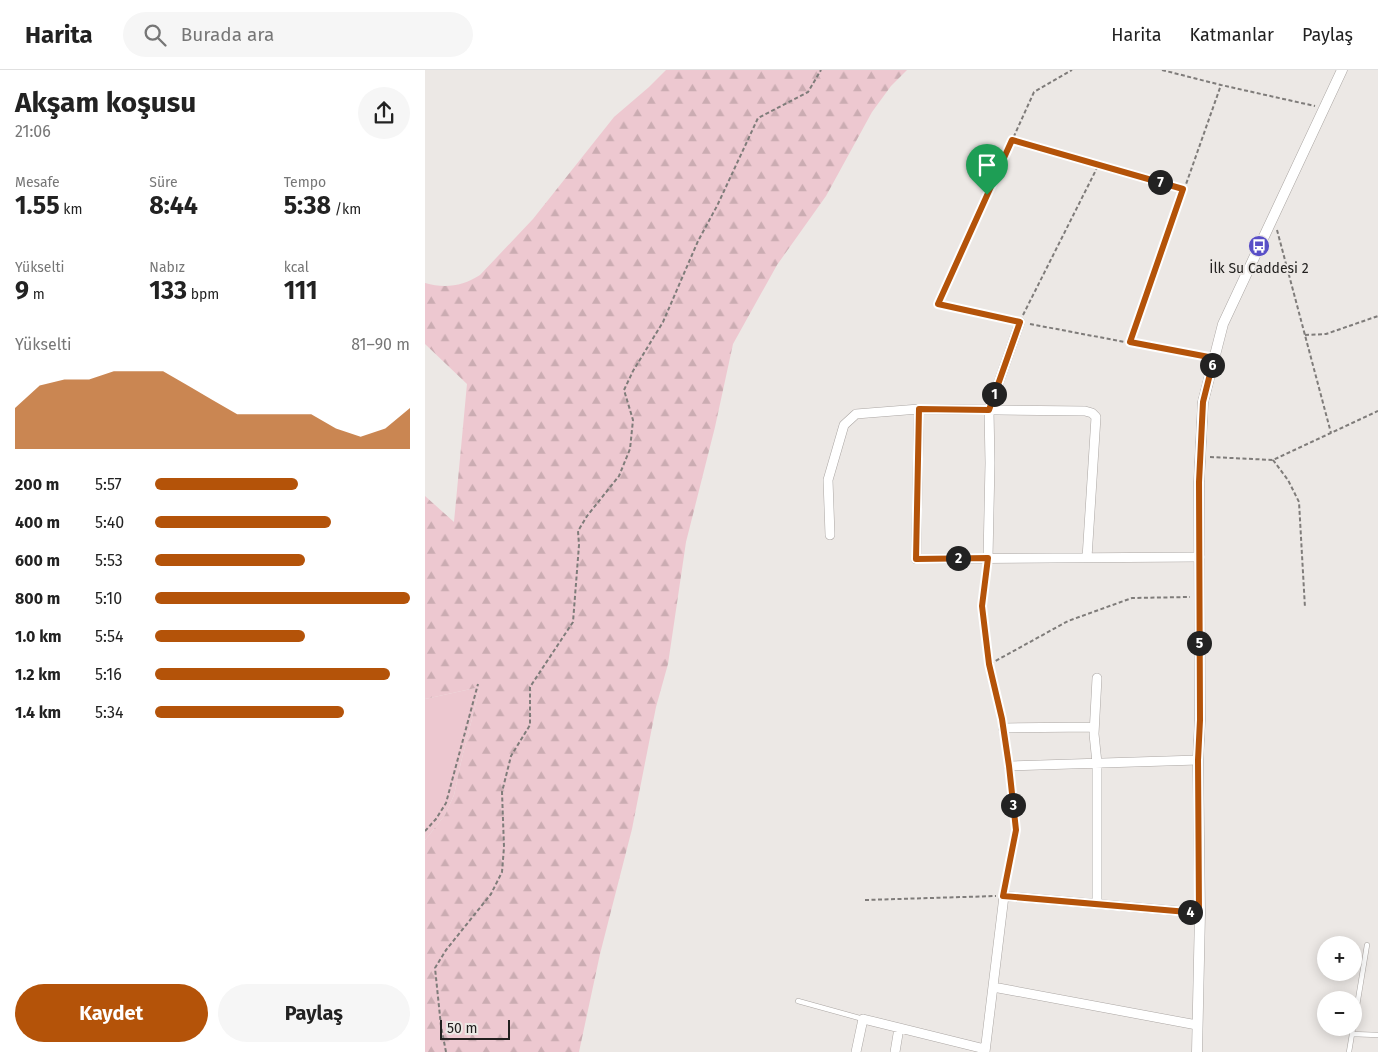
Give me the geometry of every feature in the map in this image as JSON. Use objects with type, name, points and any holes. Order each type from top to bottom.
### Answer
[{"type":"street","points":[[1197,1052],[1200,457],[1203,402],[1223,324],[1342,70]]},
{"type":"street","points":[[988,558],[989,410],[1020,322]]},
{"type":"street","points":[[919,409],[916,559],[1200,557]]},
{"type":"street","points":[[830,535],[828,480],[844,425],[856,414],[919,409],[1085,412],[1096,417],[1087,558]]},
{"type":"street","points":[[1097,678],[1094,727],[1097,764],[1097,904]]},
{"type":"street","points":[[1003,728],[1094,727]]},
{"type":"street","points":[[1009,766],[1198,760]]},
{"type":"street","points":[[856,1052],[863,1019],[985,1051],[1003,896],[1199,913]]},
{"type":"street","points":[[993,987],[1197,1025]]},
{"type":"street","points":[[895,1052],[899,1028]]},
{"type":"lane","points":[[1359,991],[1367,945]]},
{"type":"lane","points":[[798,1001],[863,1019]]},
{"type":"lane","points":[[1362,1034],[1378,1035]]},
{"type":"lane","points":[[1349,1052],[1352,1036]]},
{"type":"path","points":[[446,1052],[441,1026],[435,968],[446,950],[491,894],[502,872],[504,847],[502,792],[511,756],[530,725],[530,687],[573,622],[579,545],[578,531],[587,516],[619,476],[630,449],[633,420],[624,390],[633,371],[663,322],[698,242],[758,118],[808,92],[821,70]]},
{"type":"path","points":[[1072,70],[1034,92],[938,304],[1020,322],[1214,358]]},
{"type":"path","points":[[1161,70],[1325,108]]},
{"type":"path","points":[[1130,342],[1221,85]]},
{"type":"path","points":[[1012,140],[1183,189]]},
{"type":"path","points":[[1020,322],[1099,166]]},
{"type":"path","points":[[1273,214],[1331,433]]},
{"type":"path","points":[[1305,335],[1326,334],[1378,316]]},
{"type":"path","points":[[1200,457],[1273,460],[1378,411]]},
{"type":"path","points":[[1273,460],[1288,480],[1299,502],[1305,608]]},
{"type":"path","points":[[865,900],[1003,896],[1016,830],[1009,766],[989,664],[982,606],[988,558]]},
{"type":"path","points":[[989,664],[1068,621],[1132,598],[1199,597]]},
{"type":"path","points":[[425,831],[436,819],[446,803],[478,684]]},
{"type":"green space","points":[[666,70],[907,70],[891,86],[872,112],[826,196],[777,265],[733,344],[715,427],[686,542],[668,664],[656,707],[632,829],[600,954],[579,1052],[425,1052],[425,840],[445,815],[454,795],[480,687],[425,699],[425,496],[454,522],[467,384],[425,344],[425,283],[440,286],[454,285],[467,282],[480,275],[533,219],[614,117]]},
{"type":"green space","points":[[480,687],[454,795],[445,815],[425,840],[425,699]]},
{"type":"place","name":"İlk Su Caddesi 2","points":[[1259,246]]},
{"type":"route","points":[[1012,140],[1183,189],[1130,342],[1214,358],[1203,402],[1199,482],[1199,913],[1003,896],[1016,830],[1002,719],[989,664],[982,606],[988,558],[916,559],[919,409],[989,410],[1020,322],[938,304],[987,195],[1012,140]]}]
